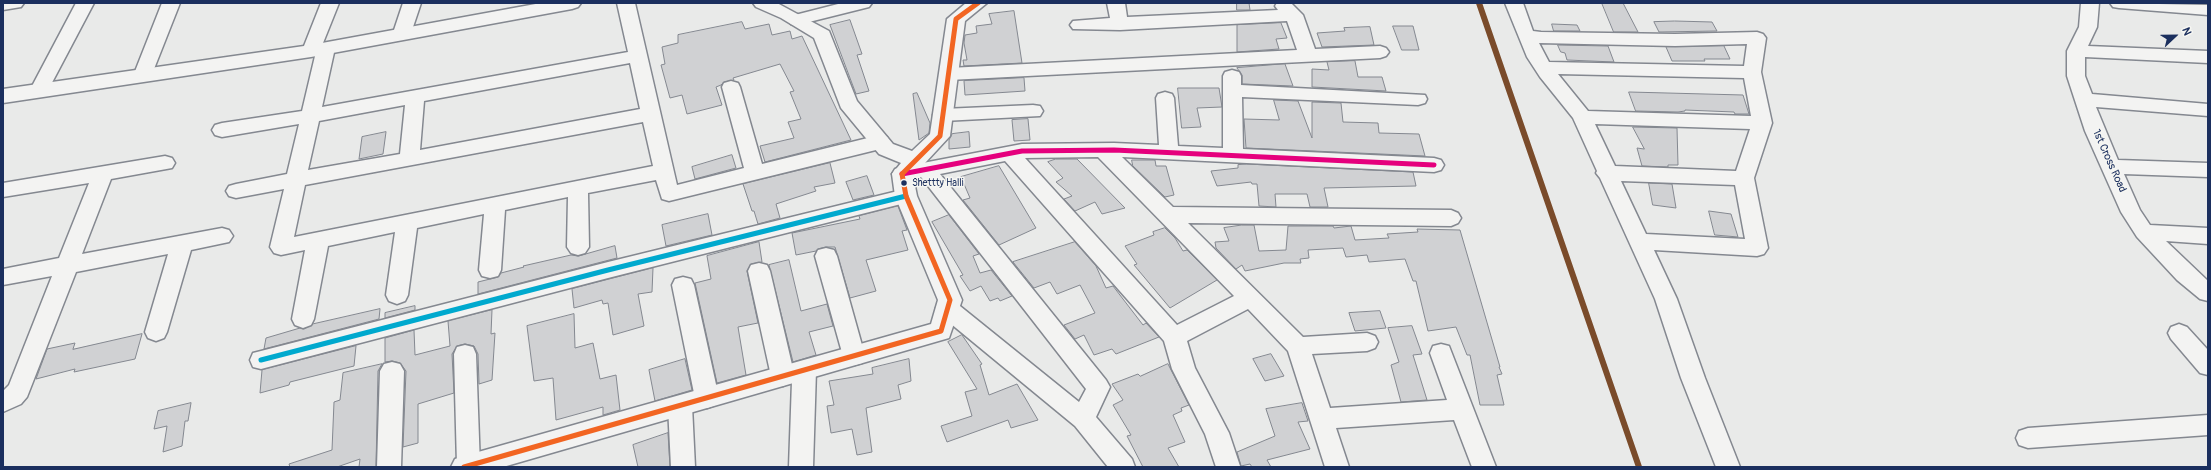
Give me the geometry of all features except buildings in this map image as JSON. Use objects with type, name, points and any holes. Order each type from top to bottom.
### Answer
[{"type":"street","points":[[3,5],[15,3]]},
{"type":"street","points":[[39,90],[85,3]]},
{"type":"street","points":[[144,74],[171,3]]},
{"type":"street","points":[[330,3],[319,50],[310,116],[281,247],[664,171]]},
{"type":"street","points":[[402,33],[412,3]]},
{"type":"street","points":[[3,96],[144,74],[319,50],[402,33],[572,3]]},
{"type":"street","points":[[626,3],[670,194],[880,142]]},
{"type":"street","points":[[762,3],[797,20],[822,35],[848,103],[886,149],[914,168],[1098,387],[1083,419]]},
{"type":"street","points":[[797,20],[863,3]]},
{"type":"street","points":[[465,354],[466,466],[941,331],[950,300],[906,196],[914,168],[940,136],[956,19],[978,3]]},
{"type":"street","points":[[1116,3],[1120,24]]},
{"type":"street","points":[[1280,3],[1294,15],[1299,25],[1308,57]]},
{"type":"street","points":[[1514,3],[1532,50],[1544,68],[1570,98],[1582,117],[1606,173],[1666,298],[1693,378],[1728,467]]},
{"type":"street","name":"1st Cross Road","points":[[2090,3],[2088,27],[2076,51],[2076,76],[2111,167],[2131,212],[2144,232],[2184,274],[2208,293]]},
{"type":"street","points":[[2119,3],[2208,10]]},
{"type":"street","points":[[1079,25],[1294,15]]},
{"type":"street","points":[[1526,35],[1541,38],[1667,40],[1757,38],[1752,72],[1762,123],[1744,178],[1757,248],[1638,241]]},
{"type":"street","points":[[2076,51],[2208,57]]},
{"type":"street","points":[[949,74],[1230,59],[1308,57],[1380,52]]},
{"type":"street","points":[[222,130],[310,116],[638,56]]},
{"type":"street","points":[[1230,59],[1233,155]]},
{"type":"street","points":[[1544,68],[1752,72]]},
{"type":"street","points":[[731,87],[755,173]]},
{"type":"street","points":[[1232,90],[1277,94],[1418,99]]},
{"type":"street","points":[[409,159],[416,96]]},
{"type":"street","points":[[1165,98],[1169,152]]},
{"type":"street","points":[[2084,100],[2208,110]]},
{"type":"street","points":[[943,115],[1033,111]]},
{"type":"street","points":[[236,191],[651,114]]},
{"type":"street","points":[[1582,117],[1762,123]]},
{"type":"street","points":[[914,168],[1022,151],[1103,150],[1434,165]]},
{"type":"street","points":[[1103,150],[1298,346],[1337,467]]},
{"type":"street","points":[[1009,153],[1174,337],[1184,369],[1217,433],[1228,466]]},
{"type":"street","points":[[3,190],[165,163]]},
{"type":"street","points":[[2111,167],[2208,170]]},
{"type":"street","points":[[3,402],[12,397],[19,390],[103,173]]},
{"type":"street","points":[[1606,173],[1744,178]]},
{"type":"street","points":[[578,188],[578,247]]},
{"type":"street","points":[[261,360],[608,270],[906,196]]},
{"type":"street","points":[[490,270],[495,205]]},
{"type":"street","points":[[1167,215],[1451,218]]},
{"type":"street","points":[[397,295],[407,222]]},
{"type":"street","points":[[2144,232],[2208,236]]},
{"type":"street","points":[[3,277],[222,236]]},
{"type":"street","points":[[303,319],[318,240]]},
{"type":"street","points":[[156,332],[182,244]]},
{"type":"street","points":[[826,256],[854,356]]},
{"type":"street","points":[[759,271],[793,373],[801,467]]},
{"type":"street","points":[[683,285],[707,398]]},
{"type":"street","points":[[1174,337],[1250,298]]},
{"type":"street","points":[[948,308],[1083,419],[1124,467]]},
{"type":"street","points":[[2179,333],[2208,366]]},
{"type":"street","points":[[1298,346],[1367,342]]},
{"type":"street","points":[[1442,352],[1484,467]]},
{"type":"street","points":[[389,467],[392,371]]},
{"type":"street","points":[[680,406],[683,467]]},
{"type":"street","points":[[1322,419],[1462,409]]},
{"type":"street","points":[[2028,438],[2208,425]]},
{"type":"transit line","points":[[464,467],[941,331],[950,300],[906,196],[902,174],[940,136],[956,19],[978,3]]},
{"type":"transit line","points":[[1479,3],[1557,233],[1639,467]]},
{"type":"transit line","points":[[902,174],[1022,151],[1114,150],[1434,165]]},
{"type":"transit line","points":[[261,360],[608,270],[906,196]]},
{"type":"place","name":"Shettty Halli","points":[[904,183]]}]
